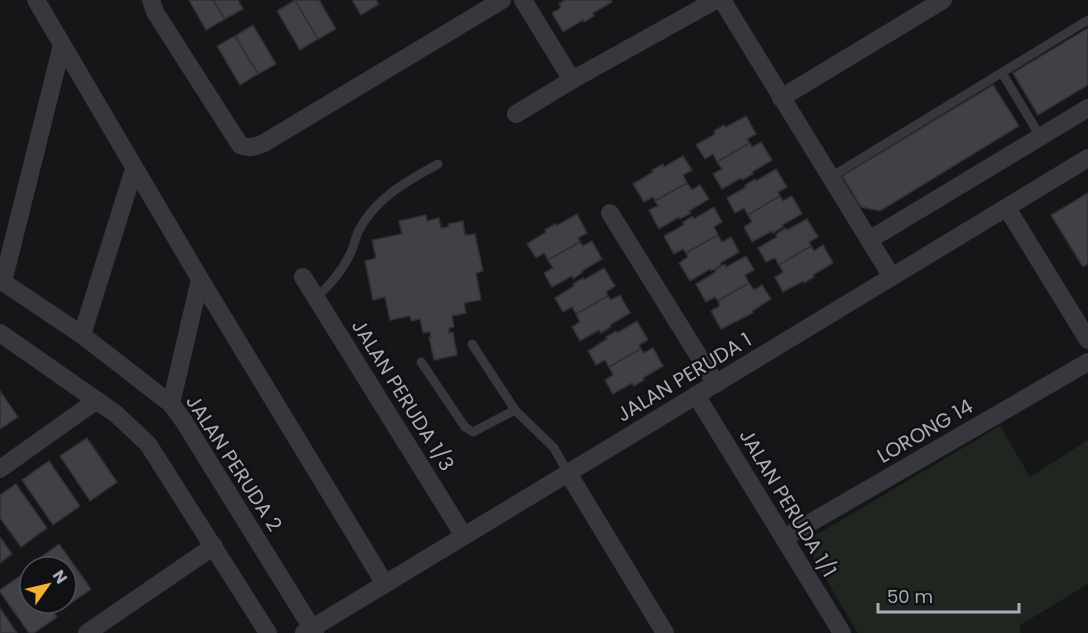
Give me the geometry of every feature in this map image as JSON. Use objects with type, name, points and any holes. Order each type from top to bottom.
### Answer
[{"type":"street","points":[[36,0],[134,169],[385,584]]},
{"type":"street","points":[[151,0],[155,12],[240,145],[246,148],[255,147],[264,142],[502,0]]},
{"type":"street","points":[[523,0],[572,80]]},
{"type":"street","points":[[516,114],[572,80],[716,0]]},
{"type":"street","points":[[722,0],[829,178],[892,277]]},
{"type":"street","points":[[781,98],[932,3]]},
{"type":"street","points":[[1,281],[62,45]]},
{"type":"street","points":[[869,240],[1088,108]]},
{"type":"street","name":"JALAN PERUDA 1","points":[[310,631],[1088,158]]},
{"type":"street","points":[[82,335],[134,169]]},
{"type":"street","points":[[1007,208],[1088,340]]},
{"type":"street","points":[[610,213],[716,384]]},
{"type":"street","name":"JALAN PERUDA 1/3","points":[[303,277],[464,536]]},
{"type":"street","points":[[171,404],[200,279]]},
{"type":"street","name":"JALAN PERUDA 2","points":[[1,281],[82,335],[171,404],[183,420],[310,631]]},
{"type":"street","points":[[0,333],[97,400],[134,429],[148,444],[268,633]]},
{"type":"street","name":"LORONG 14","points":[[784,538],[1088,362]]},
{"type":"street","name":"JALAN PERUDA 1/1","points":[[696,396],[842,633]]},
{"type":"street","points":[[0,469],[97,400]]},
{"type":"street","points":[[568,473],[656,630]]},
{"type":"street","points":[[87,633],[213,546]]},
{"type":"lane","points":[[829,178],[1088,20]]},
{"type":"lane","points":[[1002,73],[1040,136]]},
{"type":"lane","points":[[316,298],[334,281],[344,267],[358,232],[372,210],[403,183],[438,164]]},
{"type":"lane","points":[[472,344],[515,410],[554,448],[568,473]]},
{"type":"lane","points":[[421,362],[465,427],[472,432],[515,410]]},
{"type":"shaded area","points":[[1000,426],[1030,477],[1088,440],[1088,584],[1019,626],[1021,633],[858,633],[804,542]]},
{"type":"building","points":[[189,0],[213,0],[225,19],[206,30]]},
{"type":"building","points":[[213,0],[238,0],[243,9],[225,19]]},
{"type":"building","points":[[295,0],[318,39],[300,50],[277,11]]},
{"type":"building","points":[[295,0],[319,0],[336,29],[318,39]]},
{"type":"building","points":[[352,0],[376,0],[379,4],[361,15]]},
{"type":"building","points":[[565,0],[611,0],[612,2],[593,13],[594,16],[563,32],[552,13],[561,8],[559,4]]},
{"type":"building","points":[[253,25],[276,64],[258,74],[235,36]]},
{"type":"building","points":[[1088,28],[1088,85],[1038,115],[1013,73]]},
{"type":"building","points":[[235,36],[258,74],[240,85],[217,46]]},
{"type":"building","points":[[993,85],[1019,126],[880,211],[861,207],[842,176]]},
{"type":"building","points":[[746,116],[756,134],[747,139],[750,143],[717,162],[713,154],[705,159],[696,145],[715,134],[714,131],[724,125],[726,127]]},
{"type":"building","points":[[761,142],[772,160],[752,172],[753,174],[722,189],[713,174],[722,169],[717,162],[750,143],[752,147]]},
{"type":"building","points":[[683,156],[692,170],[683,175],[687,183],[655,201],[653,197],[644,202],[633,184],[653,172],[652,170],[663,164],[664,167]]},
{"type":"building","points":[[776,169],[787,187],[778,192],[780,196],[748,215],[744,208],[735,213],[727,198],[755,179],[756,181]]},
{"type":"building","points":[[687,183],[692,190],[700,185],[709,199],[689,211],[691,213],[659,229],[649,210],[658,206],[655,201]]},
{"type":"building","points":[[1088,193],[1088,264],[1083,267],[1051,215]]},
{"type":"building","points":[[780,196],[783,201],[792,196],[802,214],[773,233],[772,231],[752,242],[744,227],[752,222],[748,215]]},
{"type":"building","points":[[714,207],[722,222],[714,227],[718,235],[686,253],[683,249],[674,254],[664,236],[684,225],[683,222],[693,216],[694,219]]},
{"type":"building","points":[[577,214],[587,233],[578,238],[580,242],[548,260],[544,253],[536,258],[527,244],[555,224],[556,226]]},
{"type":"building","points":[[426,215],[427,221],[439,218],[441,228],[463,221],[465,235],[475,234],[483,271],[476,273],[481,300],[464,303],[466,313],[452,316],[454,327],[449,328],[449,333],[453,332],[457,355],[434,360],[430,332],[423,333],[420,319],[411,321],[410,316],[390,320],[385,297],[373,300],[365,261],[376,258],[372,240],[402,234],[399,221]]},
{"type":"building","points":[[807,219],[818,237],[809,242],[811,246],[779,265],[775,258],[766,262],[758,248],[777,237],[776,234],[786,228],[787,230]]},
{"type":"building","points":[[718,235],[722,242],[731,237],[739,252],[711,271],[710,269],[690,281],[679,263],[688,257],[686,253]]},
{"type":"building","points":[[592,241],[602,259],[573,279],[572,276],[552,287],[544,273],[553,268],[548,260],[580,242],[583,246]]},
{"type":"building","points":[[823,245],[833,263],[804,283],[803,281],[783,292],[775,277],[783,272],[779,265],[811,246],[814,251]]},
{"type":"building","points":[[746,256],[754,270],[745,275],[749,283],[718,301],[715,297],[706,302],[696,284],[725,264],[726,267]]},
{"type":"building","points":[[604,268],[615,286],[606,292],[608,296],[576,314],[572,307],[563,312],[555,298],[574,286],[573,284]]},
{"type":"building","points":[[749,283],[754,290],[762,285],[771,299],[752,311],[753,313],[721,329],[711,311],[720,306],[718,301]]},
{"type":"building","points":[[620,295],[630,313],[601,333],[599,330],[580,341],[572,327],[580,322],[576,314],[608,296],[611,300]]},
{"type":"building","points":[[637,321],[648,340],[639,345],[641,349],[609,367],[605,360],[596,365],[588,351],[607,339],[606,337]]},
{"type":"building","points":[[653,348],[663,366],[634,386],[632,383],[613,394],[605,380],[613,375],[609,367],[641,349],[644,353]]},
{"type":"building","points":[[0,391],[18,417],[0,429]]},
{"type":"building","points":[[87,438],[117,482],[90,501],[60,456]]},
{"type":"building","points":[[49,461],[80,506],[53,525],[22,480]]},
{"type":"building","points":[[16,484],[47,528],[21,547],[0,518],[0,495]]},
{"type":"building","points":[[0,537],[12,554],[0,563]]},
{"type":"building","points":[[59,544],[67,555],[44,555]]},
{"type":"building","points":[[78,571],[91,589],[78,598]]},
{"type":"building","points":[[18,578],[18,615],[56,615],[57,617],[34,633],[29,633],[0,590]]},
{"type":"building","points":[[0,608],[17,633],[0,633]]}]
